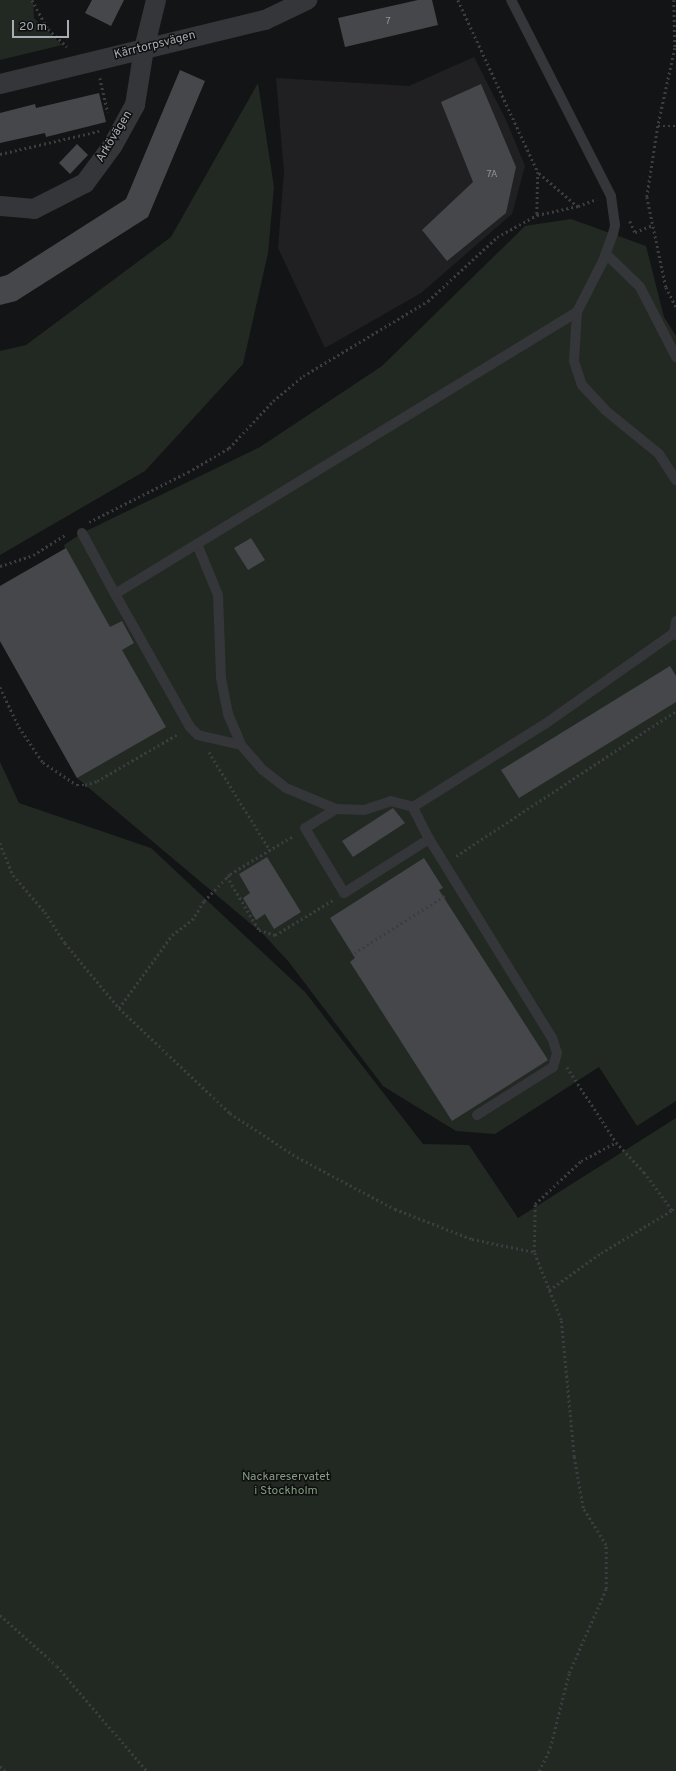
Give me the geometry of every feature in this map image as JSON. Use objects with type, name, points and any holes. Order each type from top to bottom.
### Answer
[{"type":"street","name":"Arkövägen","points":[[1,206],[34,209],[85,183],[113,146],[118,127],[135,105],[144,49],[156,0]]},
{"type":"street","name":"Kärrtorpsvägen","points":[[0,84],[77,67],[96,61],[265,20],[307,0]]},
{"type":"lane","points":[[511,0],[612,196],[615,225],[606,254],[577,312],[574,361],[582,385],[605,410],[659,454],[676,480]]},
{"type":"lane","points":[[606,254],[640,287],[676,357]]},
{"type":"lane","points":[[115,594],[577,312]]},
{"type":"lane","points":[[80,529],[190,727],[198,735],[241,745]]},
{"type":"lane","points":[[197,544],[218,595],[221,678],[228,714],[241,745],[263,770],[286,788],[336,809],[364,810],[390,801],[413,807],[545,724],[675,634],[676,621]]},
{"type":"lane","points":[[413,807],[429,839],[444,864],[552,1038],[557,1053],[553,1067],[477,1115]]},
{"type":"lane","points":[[336,809],[305,828],[344,893],[429,839]]},
{"type":"path","points":[[32,0],[48,29],[73,53],[77,67]]},
{"type":"path","points":[[458,0],[538,172],[578,206]]},
{"type":"path","points":[[674,0],[675,48],[658,126],[647,197],[666,287],[676,307]]},
{"type":"path","points":[[0,154],[118,127],[96,61]]},
{"type":"path","points":[[658,126],[676,126]]},
{"type":"path","points":[[0,565],[33,554],[188,472],[229,448],[273,401],[303,376],[428,301],[497,237],[537,215],[538,172]]},
{"type":"path","points":[[0,687],[19,727],[43,762],[77,785],[85,785],[97,781],[190,727]]},
{"type":"path","points":[[444,864],[676,711]]},
{"type":"path","points":[[198,735],[270,850]]},
{"type":"path","points":[[119,1008],[172,934],[192,920],[204,901],[227,876],[305,828]]},
{"type":"path","points":[[0,843],[13,875],[45,912],[65,943],[119,1008],[225,1108],[272,1142],[395,1209],[472,1239],[534,1252]]},
{"type":"path","points":[[227,876],[259,930],[275,935],[344,893]]},
{"type":"path","points":[[354,953],[459,888]]},
{"type":"path","points":[[549,1290],[601,1253],[674,1210],[644,1172],[616,1142],[557,1053]]},
{"type":"path","points":[[539,1771],[550,1748],[569,1673],[606,1589],[606,1545],[584,1508],[574,1457],[561,1320],[534,1252],[535,1204],[581,1161],[616,1142]]},
{"type":"path","points":[[0,1615],[57,1666],[147,1771]]},
{"type":"path","points":[[0,1766],[6,1771]]},
{"type":"shaded area","points":[[474,57],[506,120],[525,166],[512,214],[421,293],[325,348],[278,248],[284,172],[276,78],[409,86]]},
{"type":"green space","points":[[0,0],[33,0],[34,18],[62,45],[0,60]]},
{"type":"green space","points":[[258,83],[274,187],[268,253],[243,364],[145,471],[0,555],[0,351],[26,345],[171,237]]},
{"type":"green space","points":[[571,219],[646,246],[664,317],[676,336],[676,1101],[637,1126],[599,1067],[495,1134],[456,1131],[383,1086],[288,961],[263,934],[77,778],[0,641],[0,586],[65,549],[64,545],[82,533],[260,447],[382,366],[525,226]]},
{"type":"green space","name":"Nackareservatet i Stockholm","points":[[0,762],[19,803],[151,848],[305,992],[423,1144],[469,1145],[518,1218],[676,1118],[676,1771],[0,1771]]},
{"type":"building","points":[[92,0],[124,0],[111,26],[85,13]]},
{"type":"building","points":[[418,0],[432,0],[438,25],[345,47],[338,18]]},
{"type":"building","points":[[180,70],[205,81],[148,217],[16,301],[0,305],[0,277],[7,275],[126,199]]},
{"type":"building","points":[[481,84],[516,167],[506,213],[447,261],[422,230],[473,182],[441,102]]},
{"type":"building","points":[[99,93],[106,122],[46,137],[45,133],[0,143],[0,113],[35,104],[36,108]]},
{"type":"building","points":[[77,144],[88,155],[70,174],[59,163]]},
{"type":"building","points":[[251,538],[265,560],[248,570],[234,548]]},
{"type":"building","points":[[66,548],[110,627],[122,621],[134,643],[122,650],[166,727],[77,778],[0,641],[0,586]]},
{"type":"building","points":[[670,666],[676,676],[676,702],[519,798],[501,770]]},
{"type":"building","points":[[393,808],[405,823],[353,857],[342,841]]},
{"type":"building","points":[[267,857],[301,912],[274,929],[265,914],[256,920],[243,898],[250,893],[239,874]]},
{"type":"building","points":[[424,858],[443,888],[439,890],[548,1060],[452,1121],[350,962],[355,958],[330,918]]}]
